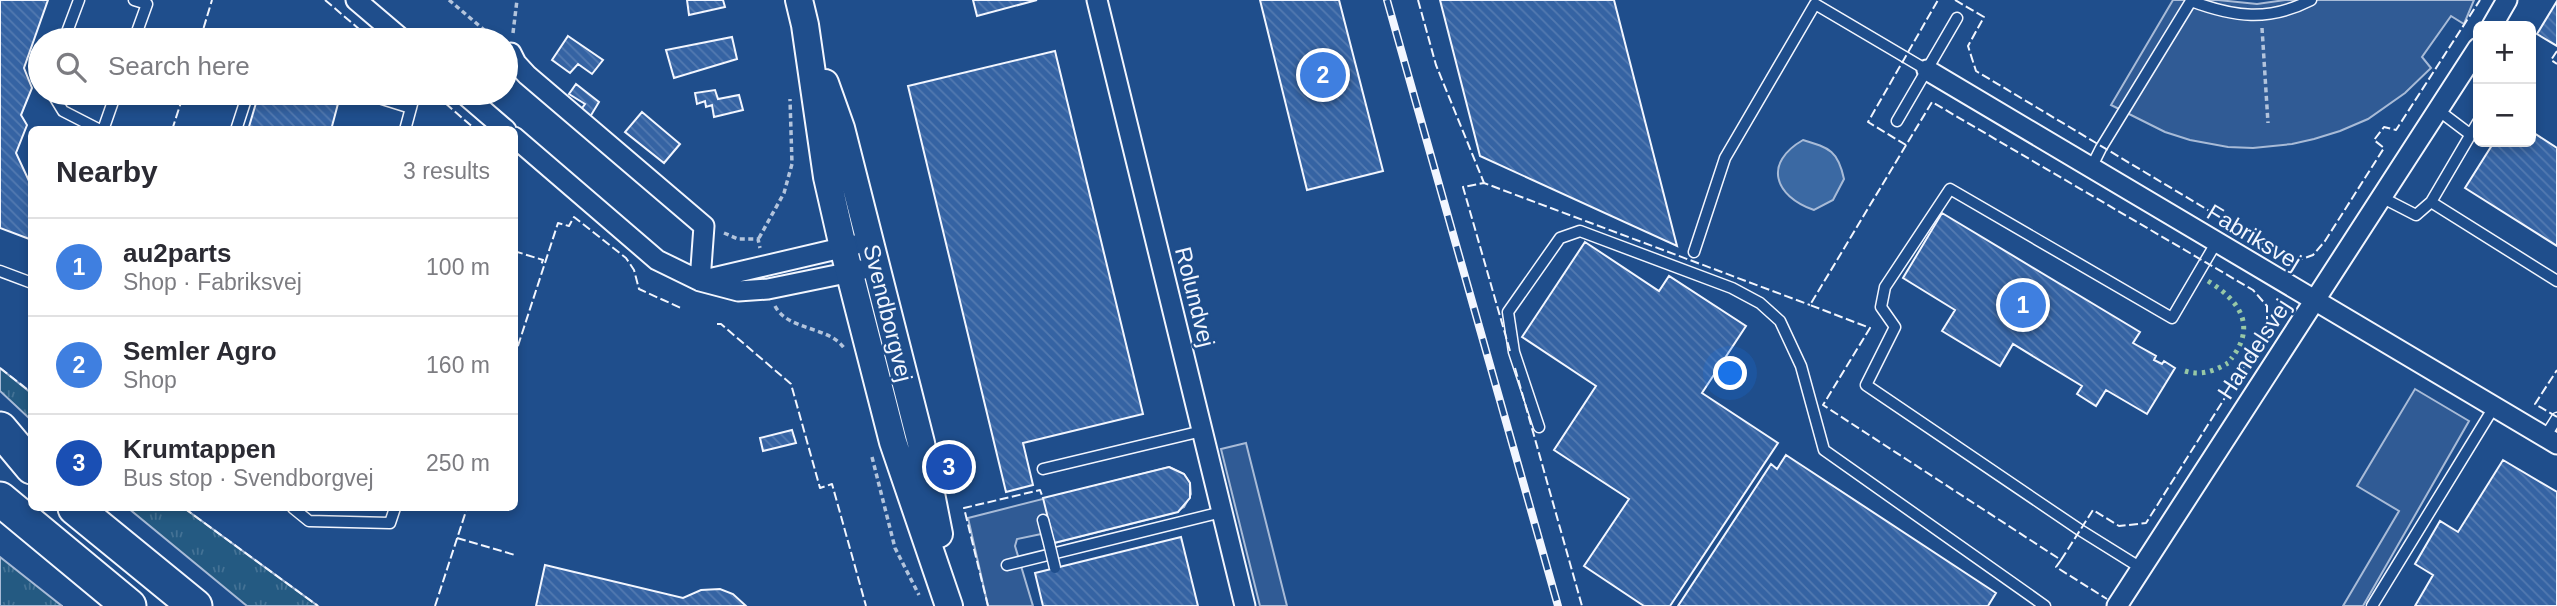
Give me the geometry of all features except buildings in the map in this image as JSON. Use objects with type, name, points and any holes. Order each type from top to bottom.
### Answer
[{"type":"highway","points":[[0,429],[28,464]]},
{"type":"highway","points":[[0,443],[28,466]]},
{"type":"highway","points":[[0,499],[129,606]]},
{"type":"highway","points":[[79,511],[195,606]]},
{"type":"highway","points":[[0,522],[106,606]]},
{"type":"main road","name":"Svendborgvej","points":[[802,12],[827,177],[856,244],[876,268],[921,443],[952,606]]},
{"type":"main road","name":"Svendborgvej","points":[[856,244],[850,273],[893,442],[952,606]]},
{"type":"street","points":[[356,0],[388,28]]},
{"type":"street","name":"Rolundvej","points":[[1097,0],[1245,606]]},
{"type":"street","points":[[2495,21],[2507,0]]},
{"type":"street","name":"Handelsvej","points":[[2117,606],[2473,56]]},
{"type":"street","points":[[518,65],[704,226],[700,281]]},
{"type":"street","name":"Fabriksvej","points":[[1927,69],[2551,441]]},
{"type":"street","points":[[477,105],[501,126]]},
{"type":"street","points":[[518,140],[657,260],[700,281],[738,292],[768,289],[876,268]]},
{"type":"street","points":[[700,281],[856,244]]},
{"type":"lane","points":[[68,28],[79,0]]},
{"type":"lane","points":[[134,0],[147,4],[138,28]]},
{"type":"lane","points":[[2091,168],[2191,1],[2230,14],[2262,15],[2295,8],[2311,0]]},
{"type":"lane","points":[[1694,252],[1724,158],[1815,4],[1927,69]]},
{"type":"lane","points":[[1897,121],[1957,18]]},
{"type":"lane","points":[[59,105],[63,111],[93,126]]},
{"type":"lane","points":[[103,126],[111,105]]},
{"type":"lane","points":[[237,126],[244,105]]},
{"type":"lane","points":[[401,105],[411,108]]},
{"type":"lane","points":[[406,126],[412,105]]},
{"type":"lane","points":[[2438,110],[2471,135]]},
{"type":"lane","points":[[2381,197],[2416,215],[2431,202],[2473,131]]},
{"type":"lane","points":[[2141,568],[2080,530],[1866,384],[1895,327],[1881,307],[1885,287],[1950,189],[2172,318],[2216,243]]},
{"type":"lane","points":[[2431,202],[2557,281]]},
{"type":"lane","points":[[1539,427],[1514,352],[1508,312],[1560,238],[1580,231],[1732,288],[1760,303],[1780,321],[1801,366],[1824,450],[2045,606]]},
{"type":"lane","points":[[0,271],[28,282]]},
{"type":"lane","points":[[2372,606],[2494,407]]},
{"type":"lane","points":[[2551,441],[2557,418]]},
{"type":"lane","points":[[1043,469],[1202,430]]},
{"type":"lane","points":[[297,511],[309,521],[390,523],[394,511]]},
{"type":"lane","points":[[1007,565],[1222,512]]},
{"type":"lane","points":[[1043,520],[1055,568]]},
{"type":"path","points":[[449,0],[482,28]]},
{"type":"path","points":[[509,28],[517,0]]},
{"type":"path","points":[[2262,15],[2268,123]]},
{"type":"path","points":[[758,239],[784,193],[792,164],[790,88]]},
{"type":"path","points":[[774,304],[784,317],[838,340],[844,346],[847,360]]},
{"type":"path","points":[[871,454],[895,548],[925,606]]},
{"type":"green space","points":[[0,368],[28,391],[28,417],[0,391]]},
{"type":"green space","points":[[132,511],[188,511],[318,606],[247,606]]},
{"type":"green space","points":[[0,557],[62,606],[0,606]]},
{"type":"shaded area","points":[[2173,0],[2218,0],[2257,4],[2285,0],[2474,0],[2464,24],[2451,16],[2422,57],[2431,68],[2405,93],[2368,119],[2314,139],[2253,148],[2228,147],[2190,140],[2165,132],[2111,105]]},
{"type":"shaded area","points":[[1803,140],[1826,148],[1836,156],[1844,179],[1833,200],[1814,210],[1790,196],[1782,188],[1778,178],[1782,159]]},
{"type":"shaded area","points":[[2415,389],[2469,421],[2363,606],[2343,606],[2399,511],[2357,486]]},
{"type":"shaded area","points":[[1246,443],[1287,606],[1260,606],[1221,449]]},
{"type":"shaded area","points":[[1169,467],[1184,474],[1190,483],[1191,494],[1184,507],[1173,513],[1054,543],[1051,532],[1017,539],[1015,546],[1033,606],[988,606],[968,518]]},
{"type":"railway","points":[[1387,0],[1558,606]]},
{"type":"hedge","points":[[2208,281],[2229,297],[2244,325],[2239,347],[2231,359]]},
{"type":"hedge","points":[[2185,371],[2207,372],[2228,363]]},
{"type":"fence","points":[[204,28],[212,0]]},
{"type":"fence","points":[[325,0],[358,28]]},
{"type":"fence","points":[[1418,0],[1436,65],[1484,183]]},
{"type":"fence","points":[[1906,145],[1868,122],[1938,0]]},
{"type":"fence","points":[[1955,0],[1984,17],[1968,46],[1976,71],[2273,249],[2299,260],[2313,255],[2325,241],[2384,148],[2374,140],[2384,127],[2396,130],[2480,0]]},
{"type":"fence","points":[[2557,51],[2551,60],[2557,64]]},
{"type":"fence","points":[[2061,560],[2093,510],[2119,526],[2146,523],[2267,331],[2267,306],[2253,290],[1932,102],[1810,305],[1870,328],[1823,405],[2061,560],[2056,567],[2107,599]]},
{"type":"fence","points":[[173,126],[180,105]]},
{"type":"fence","points":[[447,105],[471,126]]},
{"type":"fence","points":[[1510,351],[1463,187],[1484,183],[1810,305]]},
{"type":"fence","points":[[518,346],[558,223],[569,226],[574,217],[626,258],[634,270],[639,289],[683,309]]},
{"type":"fence","points":[[518,252],[543,260],[541,265]]},
{"type":"fence","points":[[717,324],[721,324],[791,384],[820,488],[832,484],[866,606]]},
{"type":"fence","points":[[0,368],[28,390]]},
{"type":"fence","points":[[1515,368],[1582,606]]},
{"type":"fence","points":[[2557,370],[2535,404],[2557,417]]},
{"type":"fence","points":[[988,606],[964,508],[1040,490],[1043,498]]},
{"type":"fence","points":[[188,511],[318,606]]},
{"type":"fence","points":[[435,606],[466,511]]},
{"type":"fence","points":[[457,538],[515,555]]},
{"type":"place","name":"Semler Agro","points":[[1323,75]]},
{"type":"place","name":"au2parts","points":[[2023,305]]},
{"type":"place","name":"Krumtappen","points":[[949,467]]}]
